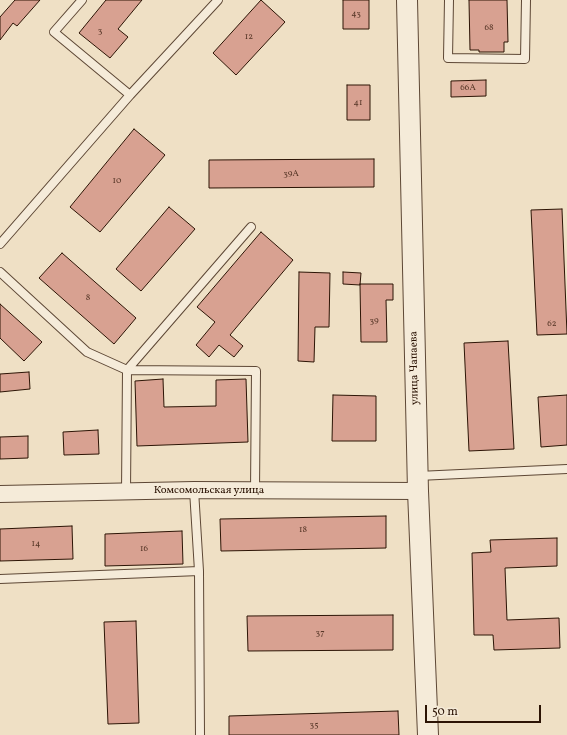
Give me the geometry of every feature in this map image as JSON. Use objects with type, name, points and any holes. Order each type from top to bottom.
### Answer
[{"type":"street","name":"улица Чапаева","points":[[406,0],[418,484],[428,735]]},
{"type":"street","name":"Комсомольская улица","points":[[0,494],[194,490],[255,491],[418,484]]},
{"type":"lane","points":[[82,0],[54,32],[130,95]]},
{"type":"lane","points":[[0,244],[130,95],[218,0]]},
{"type":"lane","points":[[449,0],[448,58],[525,59],[526,0]]},
{"type":"lane","points":[[126,492],[127,370],[251,227]]},
{"type":"lane","points":[[0,272],[87,352],[127,370],[256,371],[255,491]]},
{"type":"lane","points":[[418,484],[567,469]]},
{"type":"lane","points":[[194,490],[199,571],[200,735]]},
{"type":"lane","points":[[0,579],[199,571]]},
{"type":"building","points":[[15,0],[40,0],[17,26],[13,23],[0,40],[0,17]]},
{"type":"building","points":[[106,0],[142,0],[118,29],[128,37],[110,58],[79,33]]},
{"type":"building","points":[[261,0],[285,22],[236,75],[213,53]]},
{"type":"building","points":[[343,0],[369,0],[369,29],[343,29]]},
{"type":"building","points":[[469,0],[507,0],[508,42],[504,42],[504,52],[479,52],[479,50],[470,50]]},
{"type":"building","points":[[486,80],[486,96],[451,97],[451,81]]},
{"type":"building","points":[[347,85],[370,85],[370,120],[347,120]]},
{"type":"building","points":[[134,129],[165,155],[100,232],[70,207]]},
{"type":"building","points":[[374,159],[374,187],[209,188],[209,160]]},
{"type":"building","points":[[169,207],[195,229],[141,291],[116,269]]},
{"type":"building","points":[[562,209],[567,334],[537,335],[531,210]]},
{"type":"building","points":[[261,232],[293,260],[230,335],[243,346],[234,357],[219,345],[209,357],[196,345],[215,322],[197,307]]},
{"type":"building","points":[[62,253],[136,318],[114,344],[39,278]]},
{"type":"building","points":[[299,272],[330,273],[329,327],[315,327],[314,362],[298,361]]},
{"type":"building","points":[[343,272],[361,273],[360,285],[343,284]]},
{"type":"building","points":[[360,284],[393,284],[393,300],[386,300],[387,342],[361,342]]},
{"type":"building","points":[[0,304],[42,342],[24,361],[0,338]]},
{"type":"building","points":[[508,341],[514,449],[469,451],[464,343]]},
{"type":"building","points":[[29,372],[30,389],[0,392],[0,374]]},
{"type":"building","points":[[163,379],[164,407],[216,406],[216,380],[246,379],[248,442],[137,446],[135,381]]},
{"type":"building","points":[[333,395],[376,396],[376,441],[332,441]]},
{"type":"building","points":[[567,395],[567,445],[541,447],[538,397]]},
{"type":"building","points":[[98,430],[99,454],[64,455],[63,432]]},
{"type":"building","points":[[28,436],[28,458],[0,459],[0,437]]},
{"type":"building","points":[[386,516],[386,548],[221,551],[220,519]]},
{"type":"building","points":[[72,526],[73,559],[0,561],[0,529]]},
{"type":"building","points":[[182,531],[183,564],[105,566],[105,534]]},
{"type":"building","points":[[557,538],[557,566],[505,568],[507,620],[559,618],[560,648],[494,650],[493,635],[474,635],[472,553],[491,552],[490,540]]},
{"type":"building","points":[[393,615],[393,650],[248,651],[247,616]]},
{"type":"building","points":[[136,621],[139,723],[108,724],[104,622]]},
{"type":"building","points":[[398,711],[399,735],[229,735],[229,716]]}]
